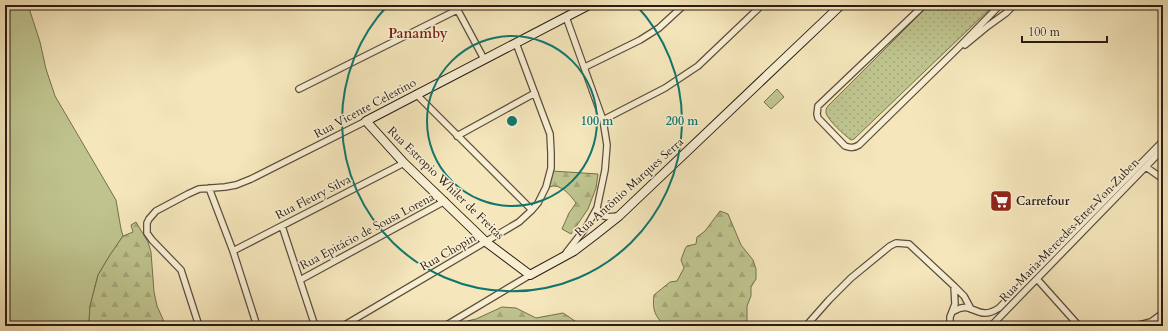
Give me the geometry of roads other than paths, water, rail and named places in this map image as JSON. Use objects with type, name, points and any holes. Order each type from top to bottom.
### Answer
[{"type":"street","name":"Rua Vicente Celestino","points":[[199,326],[181,270],[147,233],[147,224],[149,219],[156,211],[199,189],[236,185],[251,179],[320,145],[589,5]]},
{"type":"street","points":[[585,67],[640,40],[659,28],[684,5]]},
{"type":"street","points":[[603,120],[665,88],[698,66],[762,5]]},
{"type":"street","name":"Rua Antônio Marques Serra","points":[[445,326],[585,244],[646,191],[841,5]]},
{"type":"street","points":[[924,5],[821,103],[817,111],[818,118],[845,146],[850,148],[859,145],[1000,5]]},
{"type":"street","points":[[956,50],[965,46],[1014,5]]},
{"type":"street","points":[[299,90],[456,7],[484,59]]},
{"type":"street","points":[[562,258],[577,240],[597,208],[606,160],[603,120],[566,17]]},
{"type":"street","name":"Rua Chopin","points":[[343,326],[519,222],[538,203],[546,187],[550,168],[550,134],[516,43]]},
{"type":"street","points":[[457,136],[535,93]]},
{"type":"street","points":[[416,94],[532,210]]},
{"type":"street","name":"Rua Estropio Whiler de Freitas","points":[[366,121],[404,162],[486,242],[530,275]]},
{"type":"street","name":"Rua Maria Mercedes Etter Von Zuben","points":[[954,311],[962,307],[985,314],[993,312],[999,308],[1163,141]]},
{"type":"street","name":"Rua Maria Mercedes Etter Von Zuben","points":[[991,326],[1163,149]]},
{"type":"street","name":"Rua Fleury Silva","points":[[233,251],[404,162]]},
{"type":"street","points":[[1146,167],[1163,179]]},
{"type":"street","points":[[209,188],[233,251],[257,326]]},
{"type":"street","name":"Rua Epitácio de Sousa Lorena","points":[[300,280],[445,201]]},
{"type":"street","points":[[597,208],[603,216],[619,216]]},
{"type":"street","points":[[282,226],[315,326]]},
{"type":"street","points":[[806,326],[851,278],[890,246],[896,243],[909,244],[964,296],[971,309]]},
{"type":"street","points":[[1037,279],[1079,326]]},
{"type":"street","points":[[950,326],[950,317],[954,311],[956,300],[954,286]]},
{"type":"street","points":[[1135,326],[1150,322],[1163,313]]},
{"type":"place","name":"Carrefour","points":[[1001,201]]},
{"type":"district","name":"Panamby","points":[[418,33]]}]
